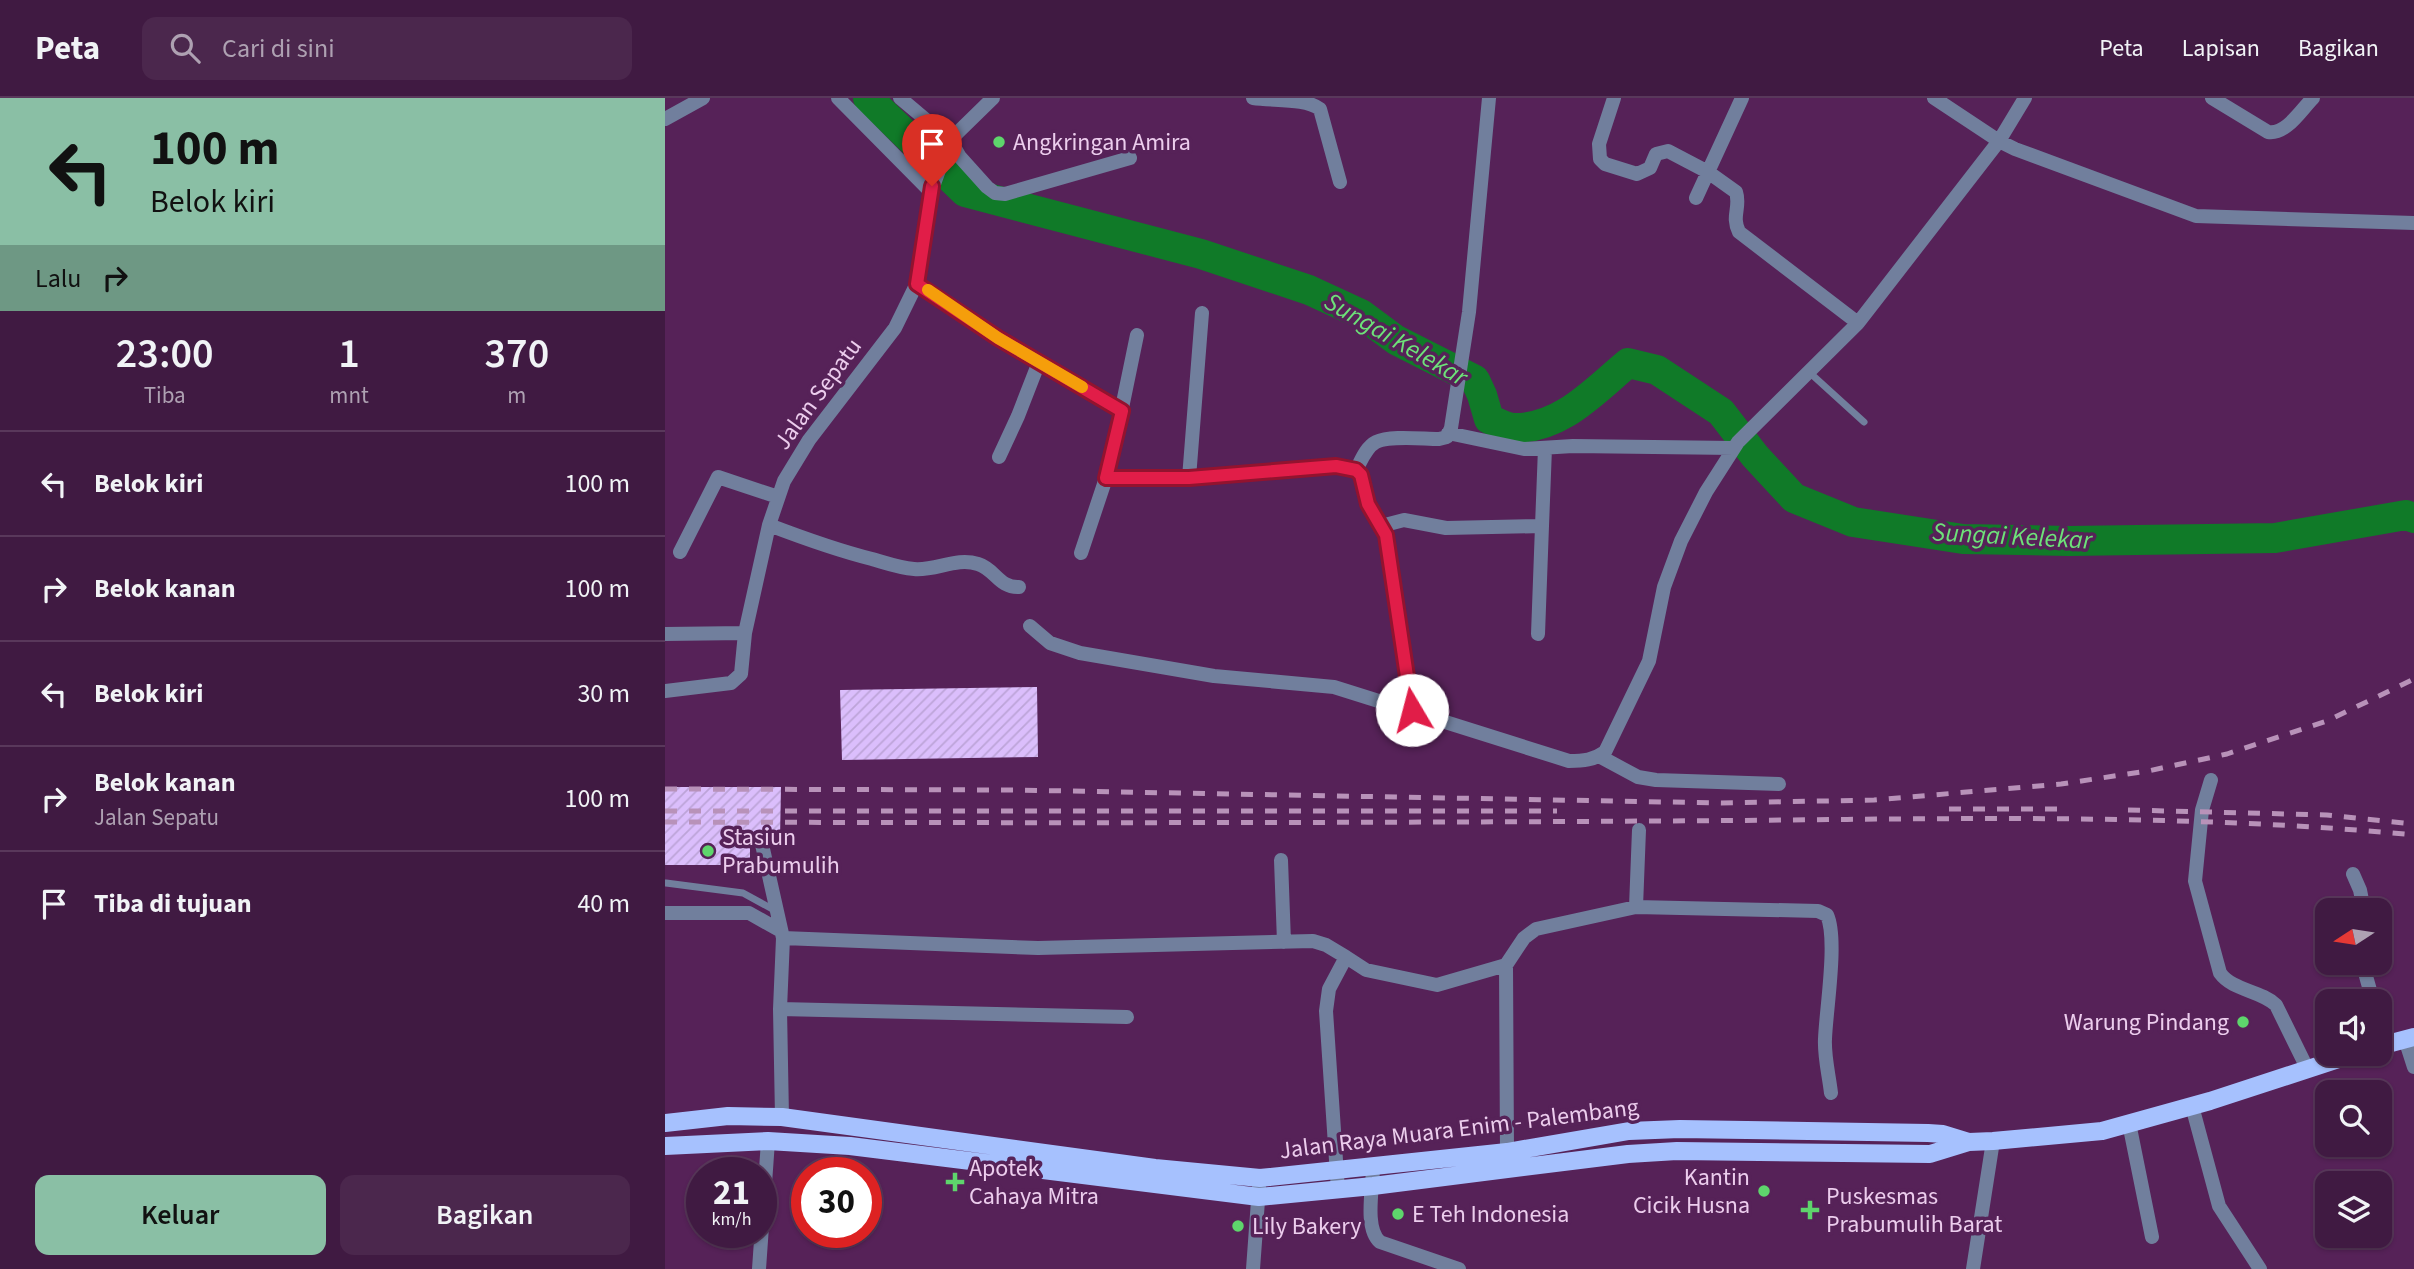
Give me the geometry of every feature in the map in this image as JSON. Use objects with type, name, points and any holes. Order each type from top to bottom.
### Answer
[{"type":"main road","name":"Jalan Raya Muara Enim - Palembang","points":[[665,1146],[768,1141],[851,1146],[1259,1197],[1513,1170],[1628,1154],[1677,1151],[1930,1154],[1969,1142],[2102,1131],[2192,1106],[2315,1066]]},
{"type":"main road","name":"Jalan Raya Muara Enim - Palembang","points":[[665,1124],[728,1116],[782,1117],[1155,1168],[1260,1178],[1507,1152],[1629,1131],[1680,1129],[1928,1133],[1943,1134],[1969,1142]]},
{"type":"street","points":[[665,119],[703,98]]},
{"type":"street","points":[[838,98],[932,189]]},
{"type":"street","points":[[900,98],[949,142],[987,187],[995,192],[1005,194],[1130,158]]},
{"type":"street","points":[[949,142],[993,98]]},
{"type":"street","points":[[1253,98],[1306,99],[1315,102],[1320,109],[1340,182]]},
{"type":"street","points":[[1356,470],[1374,443],[1387,439],[1439,439],[1447,437],[1451,428],[1469,312],[1489,98]]},
{"type":"street","points":[[1614,98],[1599,144],[1600,159],[1605,164],[1637,174],[1650,168],[1656,154],[1668,151],[1708,172],[1736,192],[1738,197],[1734,218],[1739,232],[1858,323]]},
{"type":"street","points":[[1696,198],[1742,98]]},
{"type":"street","points":[[1934,98],[1999,141],[2057,166],[2196,216],[2414,223]]},
{"type":"street","points":[[1030,626],[1050,643],[1080,653],[1214,676],[1334,687],[1569,761],[1599,756],[1605,752],[1649,661],[1664,587],[1681,541],[1706,492],[1736,445],[1752,426],[1858,323],[1999,141],[2025,98]]},
{"type":"street","points":[[2212,98],[2274,133],[2286,127],[2313,98]]},
{"type":"street","name":"Jalan Sepatu","points":[[665,691],[731,683],[741,674],[745,633],[769,525],[784,481],[809,440],[895,328],[917,284],[932,189],[949,142]]},
{"type":"street","points":[[917,284],[998,338],[1122,411]]},
{"type":"street","points":[[1189,478],[1202,313]]},
{"type":"street","points":[[1080,553],[1106,478],[1137,335]]},
{"type":"street","points":[[999,457],[1039,362]]},
{"type":"street","points":[[1448,433],[1524,449],[1736,445]]},
{"type":"street","points":[[1538,634],[1545,448]]},
{"type":"street","points":[[1106,478],[1189,478],[1336,466],[1356,470],[1361,475],[1368,504],[1386,535],[1412,710]]},
{"type":"street","points":[[680,552],[718,478],[778,497]]},
{"type":"street","points":[[1381,526],[1404,520],[1446,528],[1542,526]]},
{"type":"street","points":[[769,525],[826,547],[903,568],[917,569],[964,562],[978,564],[1001,583],[1012,588],[1019,587]]},
{"type":"street","points":[[665,634],[745,633]]},
{"type":"street","points":[[1599,756],[1638,777],[1656,780],[1779,784]]},
{"type":"street","points":[[2211,780],[2202,810],[2195,881],[2220,973],[2228,982],[2268,998],[2276,1006],[2307,1068]]},
{"type":"street","points":[[1636,907],[1639,830]]},
{"type":"street","points":[[761,840],[782,935],[782,1117]]},
{"type":"street","points":[[1281,860],[1284,942]]},
{"type":"street","points":[[2353,874],[2362,898]]},
{"type":"street","points":[[1513,1170],[1507,1152],[1506,965],[1524,938],[1536,929],[1636,907],[1818,911],[1827,915],[1830,923],[1831,973],[1825,1042],[1831,1093]]},
{"type":"street","points":[[665,913],[749,913],[782,935],[1038,948],[1313,941],[1326,945],[1366,970],[1437,985],[1506,965]]},
{"type":"street","points":[[1338,1190],[1327,1011],[1329,989],[1346,957]]},
{"type":"street","points":[[780,1009],[1127,1017]]},
{"type":"street","points":[[2397,1041],[2414,1067]]},
{"type":"street","points":[[2192,1106],[2219,1206],[2260,1269]]},
{"type":"street","points":[[2129,1124],[2152,1237]]},
{"type":"street","points":[[759,1269],[768,1141]]},
{"type":"street","points":[[1973,1269],[1993,1141]]},
{"type":"street","points":[[1373,1167],[1370,1227],[1373,1236],[1380,1242],[1459,1269]]},
{"type":"street","points":[[1254,1269],[1260,1178]]},
{"type":"lane","points":[[1808,371],[1864,422]]},
{"type":"lane","points":[[666,883],[743,893],[777,911]]},
{"type":"building","points":[[1037,687],[1038,757],[842,760],[840,690]]},
{"type":"building","points":[[665,787],[781,787],[780,838],[770,838],[763,831],[755,833],[750,838],[750,865],[665,865]]},
{"type":"waterway","name":"Sungai Kelekar","points":[[868,98],[965,192],[1201,254],[1309,290],[1361,314],[1396,340],[1475,380],[1489,419],[1505,426],[1532,426],[1562,415],[1590,396],[1628,363],[1657,370],[1721,412],[1755,456],[1794,498],[1853,522],[1963,539],[2069,541],[2275,538],[2406,515],[2414,518]]},
{"type":"railway","points":[[665,789],[1014,790],[1721,803],[1874,800],[2061,784],[2148,771],[2227,754],[2327,721],[2414,679]]},
{"type":"railway","points":[[1949,809],[2058,809]]},
{"type":"railway","points":[[2128,810],[2327,815],[2414,824]]},
{"type":"railway","points":[[665,811],[1557,811]]},
{"type":"railway","points":[[665,822],[2036,819],[2320,827],[2414,835]]},
{"type":"slow traffic","points":[[928,290],[998,338],[1082,387]]},
{"type":"place","name":"Angkringan Amira","points":[[999,142]]},
{"type":"place","name":"Stasiun Prabumulih","points":[[708,851]]},
{"type":"place","name":"Warung Pindang","points":[[2243,1022]]},
{"type":"place","name":"Apotek Cahaya Mitra","points":[[955,1182]]},
{"type":"place","name":"Kantin Cicik Husna","points":[[1764,1191]]},
{"type":"place","name":"Puskesmas Prabumulih Barat","points":[[1810,1210]]},
{"type":"place","name":"E Teh Indonesia","points":[[1398,1214]]},
{"type":"place","name":"Lily Bakery","points":[[1238,1226]]},
{"type":"route","points":[[932,186],[917,284],[998,338],[1122,411],[1106,478],[1189,478],[1336,466],[1356,470],[1361,475],[1368,504],[1386,535],[1412,710]]}]
